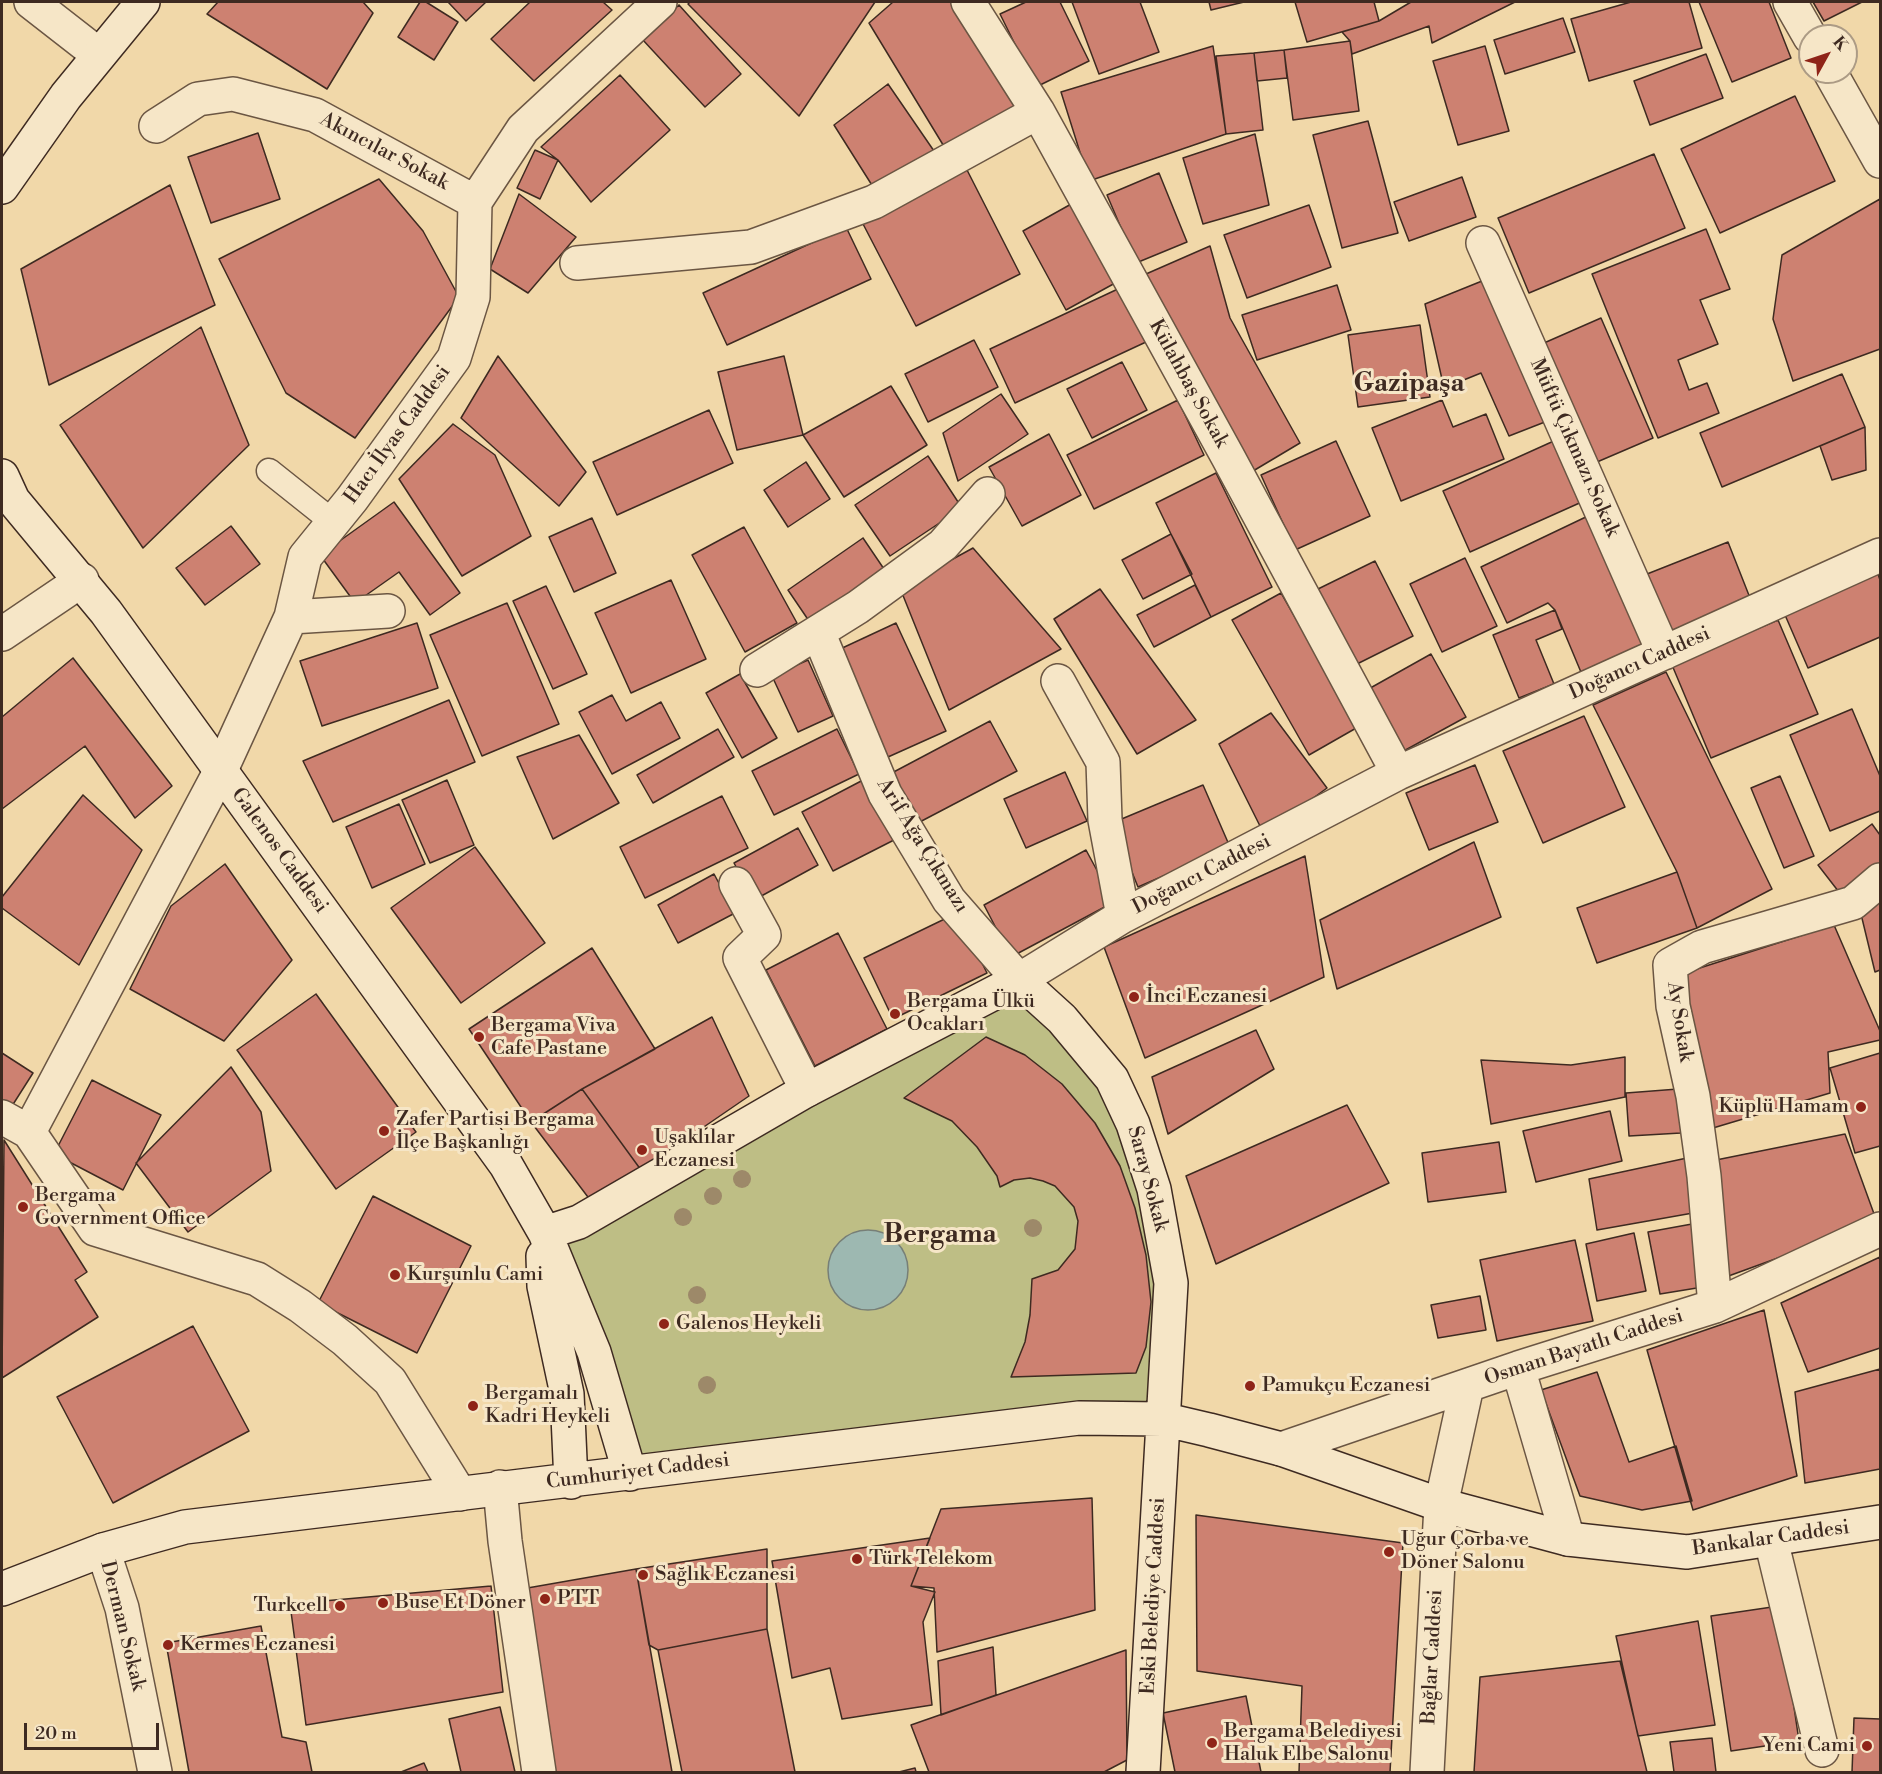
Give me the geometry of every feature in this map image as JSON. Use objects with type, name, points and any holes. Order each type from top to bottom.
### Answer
[{"type":"street","points":[[31,2],[99,55]]},
{"type":"street","points":[[2,187],[66,96],[143,2]]},
{"type":"street","points":[[475,202],[523,129],[660,2]]},
{"type":"street","name":"Külahbaş Sokak","points":[[968,2],[1038,112],[1222,446],[1398,773]]},
{"type":"street","points":[[1790,2],[1803,24]]},
{"type":"street","points":[[1837,84],[1881,161]]},
{"type":"street","name":"Akıncılar Sokak","points":[[156,126],[198,99],[233,94],[315,115],[475,202]]},
{"type":"street","points":[[577,263],[751,247],[874,202],[1038,112]]},
{"type":"street","name":"Hacı İlyas Caddesi","points":[[15,1125],[220,770],[291,616],[305,556],[333,522],[454,358],[473,297],[475,202]]},
{"type":"street","name":"Müftü Çıkmazı Sokak","points":[[1483,243],[1664,653]]},
{"type":"street","name":"Galenos Caddesi","points":[[2,476],[13,500],[82,580],[506,1165],[545,1233],[594,1352],[630,1474]]},
{"type":"street","points":[[757,670],[818,632],[943,545],[988,494]]},
{"type":"street","name":"Doğancı Caddesi","points":[[545,1233],[579,1222],[807,1090],[1019,980],[1123,916],[1398,773],[1881,555]]},
{"type":"street","points":[[2,634],[82,580]]},
{"type":"street","points":[[291,616],[388,611]]},
{"type":"street","name":"Arif Ağa Çıkmazı","points":[[818,632],[885,794],[950,900],[1019,980]]},
{"type":"street","points":[[1058,681],[1103,762],[1105,820],[1123,916]]},
{"type":"street","name":"Ay Sokak","points":[[1715,1306],[1704,1176],[1693,1096],[1673,1005],[1671,965],[1702,947],[1853,903],[1881,880]]},
{"type":"street","points":[[736,884],[764,935],[740,958],[807,1090]]},
{"type":"street","name":"Saray Sokak","points":[[1019,980],[1062,1018],[1112,1079],[1134,1124],[1154,1189],[1171,1283],[1162,1419]]},
{"type":"street","points":[[15,1125],[95,1229],[257,1279],[300,1306],[345,1340],[390,1381],[460,1494]]},
{"type":"street","name":"Osman Bayatlı Caddesi","points":[[1281,1449],[1518,1368],[1715,1306],[1881,1229]]},
{"type":"street","points":[[545,1233],[544,1286],[567,1394],[571,1482]]},
{"type":"street","points":[[1518,1368],[1568,1539]]},
{"type":"street","name":"Bağlar Caddesi","points":[[1427,1773],[1441,1505],[1467,1386]]},
{"type":"street","name":"Cumhuriyet Caddesi","points":[[2,1589],[104,1550],[185,1527],[460,1494],[500,1487],[571,1482],[1078,1418],[1162,1419],[1281,1449]]},
{"type":"street","name":"Eski Belediye Caddesi","points":[[1143,1773],[1162,1419]]},
{"type":"street","name":"Bankalar Caddesi","points":[[1281,1449],[1441,1505],[1568,1539],[1687,1552],[1881,1522]]},
{"type":"street","points":[[500,1487],[508,1564],[539,1773]]},
{"type":"street","points":[[1771,1540],[1822,1750]]},
{"type":"street","name":"Derman Sokak","points":[[104,1550],[122,1608],[155,1773]]},
{"type":"lane","points":[[269,471],[333,522]]},
{"type":"green space","points":[[1019,980],[1062,1019],[1148,1169],[1162,1419],[630,1474],[545,1233]]},
{"type":"water","points":[[868,1230],[883,1233],[896,1242],[905,1255],[908,1270],[905,1285],[896,1298],[883,1307],[868,1310],[853,1307],[840,1298],[831,1285],[828,1270],[831,1255],[840,1242],[853,1233]]},
{"type":"building","points":[[218,2],[363,2],[373,13],[327,89],[207,14]]},
{"type":"building","points":[[420,2],[426,2],[458,22],[434,60],[398,37]]},
{"type":"building","points":[[448,2],[486,2],[466,21]]},
{"type":"building","points":[[530,2],[603,2],[612,10],[534,81],[491,39]]},
{"type":"building","points":[[690,2],[875,2],[799,116],[688,4]]},
{"type":"building","points":[[893,2],[954,2],[1022,107],[948,153],[869,23]]},
{"type":"building","points":[[1026,2],[1060,2],[1089,61],[1036,87],[1000,14]]},
{"type":"building","points":[[1072,2],[1140,2],[1159,52],[1099,74]]},
{"type":"building","points":[[1209,2],[1244,2],[1211,10]]},
{"type":"building","points":[[1295,2],[1374,2],[1379,21],[1307,42]]},
{"type":"building","points":[[1411,2],[1515,2],[1432,43],[1429,26],[1352,54],[1350,41],[1342,32],[1379,21]]},
{"type":"building","points":[[1631,2],[1689,2],[1702,48],[1589,81],[1571,19]]},
{"type":"building","points":[[1699,2],[1769,2],[1791,58],[1732,82]]},
{"type":"building","points":[[1813,2],[1862,2],[1824,21]]},
{"type":"building","points":[[679,5],[741,74],[705,107],[642,39]]},
{"type":"building","points":[[1563,18],[1575,52],[1505,74],[1494,40]]},
{"type":"building","points":[[1350,41],[1359,111],[1293,120],[1284,50]]},
{"type":"building","points":[[1213,46],[1226,134],[1089,181],[1061,92]]},
{"type":"building","points":[[1485,46],[1509,131],[1458,145],[1433,61]]},
{"type":"building","points":[[1284,50],[1287,78],[1257,81],[1254,53]]},
{"type":"building","points":[[1254,53],[1263,130],[1226,134],[1216,56]]},
{"type":"building","points":[[1706,54],[1723,98],[1650,125],[1634,81]]},
{"type":"building","points":[[620,75],[670,130],[591,202],[558,160],[541,147]]},
{"type":"building","points":[[888,84],[934,151],[875,190],[834,125]]},
{"type":"building","points":[[1795,96],[1835,181],[1720,233],[1681,149]]},
{"type":"building","points":[[1368,121],[1398,233],[1342,248],[1313,135]]},
{"type":"building","points":[[258,133],[280,199],[211,223],[188,157]]},
{"type":"building","points":[[1255,134],[1269,205],[1203,224],[1183,158]]},
{"type":"building","points":[[535,150],[558,160],[540,199],[517,188]]},
{"type":"building","points":[[1654,154],[1685,228],[1529,293],[1498,218]]},
{"type":"building","points":[[966,168],[1020,274],[916,326],[862,222]]},
{"type":"building","points":[[1159,173],[1187,242],[1136,263],[1107,195]]},
{"type":"building","points":[[1462,177],[1476,217],[1409,241],[1394,202]]},
{"type":"building","points":[[379,179],[423,231],[459,297],[355,438],[286,393],[219,259]]},
{"type":"building","points":[[170,185],[215,305],[49,385],[21,269]]},
{"type":"building","points":[[519,194],[576,237],[528,293],[490,269]]},
{"type":"building","points":[[1880,199],[1880,349],[1793,381],[1773,319],[1782,255]]},
{"type":"building","points":[[1073,203],[1117,282],[1066,310],[1023,231]]},
{"type":"building","points":[[1309,205],[1331,267],[1247,298],[1224,235]]},
{"type":"building","points":[[846,227],[871,279],[727,345],[703,293]]},
{"type":"building","points":[[1706,229],[1730,289],[1700,300],[1718,344],[1678,360],[1689,390],[1707,383],[1719,413],[1658,438],[1592,274]]},
{"type":"building","points":[[1210,246],[1230,318],[1300,443],[1248,474],[1146,274]]},
{"type":"building","points":[[1487,279],[1550,420],[1509,436],[1481,373],[1444,388],[1425,304]]},
{"type":"building","points":[[1337,285],[1351,330],[1257,360],[1242,315]]},
{"type":"building","points":[[1120,288],[1146,342],[1015,403],[990,349]]},
{"type":"building","points":[[1601,318],[1653,438],[1597,462],[1544,343]]},
{"type":"building","points":[[1420,325],[1430,397],[1358,407],[1348,335]]},
{"type":"building","points":[[201,327],[249,445],[143,548],[60,425]]},
{"type":"building","points":[[974,340],[998,387],[928,422],[905,374]]},
{"type":"building","points":[[498,356],[586,472],[559,506],[461,418]]},
{"type":"building","points":[[784,356],[803,435],[737,450],[718,372]]},
{"type":"building","points":[[1122,362],[1147,410],[1092,438],[1067,389]]},
{"type":"building","points":[[1842,374],[1865,427],[1722,487],[1700,433]]},
{"type":"building","points":[[891,386],[927,445],[844,497],[803,435]]},
{"type":"building","points":[[1001,394],[1028,434],[958,481],[943,433]]},
{"type":"building","points":[[1178,400],[1204,455],[1094,509],[1067,455]]},
{"type":"building","points":[[1442,400],[1453,427],[1486,414],[1504,459],[1401,501],[1372,428]]},
{"type":"building","points":[[709,410],[733,463],[617,515],[593,462]]},
{"type":"building","points":[[453,424],[495,455],[531,536],[462,576],[399,479]]},
{"type":"building","points":[[1865,427],[1866,470],[1832,480],[1820,446]]},
{"type":"building","points":[[1049,434],[1081,495],[1022,526],[989,467]]},
{"type":"building","points":[[1556,440],[1584,501],[1470,552],[1443,491]]},
{"type":"building","points":[[1336,441],[1370,516],[1295,550],[1261,475]]},
{"type":"building","points":[[928,456],[962,508],[890,556],[855,505]]},
{"type":"building","points":[[806,462],[830,499],[788,527],[764,490]]},
{"type":"building","points":[[1216,473],[1272,587],[1211,617],[1156,503]]},
{"type":"building","points":[[394,502],[460,593],[430,615],[399,572],[355,603],[320,555]]},
{"type":"building","points":[[1590,515],[1652,645],[1583,677],[1555,610],[1548,603],[1507,623],[1481,567]]},
{"type":"building","points":[[592,518],[616,573],[574,592],[549,537]]},
{"type":"building","points":[[231,526],[260,564],[205,605],[176,568]]},
{"type":"building","points":[[744,527],[797,623],[745,652],[692,555]]},
{"type":"building","points":[[1171,534],[1192,574],[1143,599],[1122,560]]},
{"type":"building","points":[[863,538],[884,569],[809,621],[788,590]]},
{"type":"building","points":[[1728,542],[1752,603],[1666,636],[1642,576]]},
{"type":"building","points":[[973,548],[1061,649],[949,710],[900,588]]},
{"type":"building","points":[[1465,558],[1497,626],[1442,652],[1410,584]]},
{"type":"building","points":[[1375,561],[1413,636],[1355,665],[1318,589]]},
{"type":"building","points":[[1878,574],[1880,580],[1880,637],[1808,668],[1785,615]]},
{"type":"building","points":[[671,580],[706,659],[631,693],[595,613]]},
{"type":"building","points":[[1195,585],[1211,617],[1154,647],[1137,615]]},
{"type":"building","points":[[546,586],[587,674],[553,689],[513,601]]},
{"type":"building","points":[[1100,589],[1196,720],[1137,754],[1054,619]]},
{"type":"building","points":[[1281,593],[1358,727],[1309,755],[1232,620]]},
{"type":"building","points":[[507,603],[559,724],[482,756],[430,635]]},
{"type":"building","points":[[1555,610],[1562,629],[1536,640],[1554,684],[1519,698],[1493,635]]},
{"type":"building","points":[[1778,620],[1818,714],[1711,758],[1672,665]]},
{"type":"building","points":[[417,623],[438,688],[322,726],[300,661]]},
{"type":"building","points":[[896,623],[946,731],[888,757],[838,650]]},
{"type":"building","points":[[1431,654],[1466,717],[1400,753],[1365,691]]},
{"type":"building","points":[[73,658],[172,786],[135,818],[85,746],[2,809],[2,717]]},
{"type":"building","points":[[808,660],[833,716],[798,732],[772,676]]},
{"type":"building","points":[[1666,672],[1772,889],[1697,928],[1677,872],[1593,705]]},
{"type":"building","points":[[740,674],[777,738],[742,758],[706,693]]},
{"type":"building","points":[[612,695],[626,721],[661,702],[680,738],[612,774],[579,712]]},
{"type":"building","points":[[449,700],[475,762],[333,822],[303,761]]},
{"type":"building","points":[[1852,709],[1880,776],[1880,811],[1830,831],[1790,735]]},
{"type":"building","points":[[1271,713],[1327,788],[1264,834],[1219,744]]},
{"type":"building","points":[[1584,716],[1625,807],[1543,843],[1503,751]]},
{"type":"building","points":[[990,721],[1017,771],[914,825],[888,775]]},
{"type":"building","points":[[718,729],[734,757],[653,803],[637,775]]},
{"type":"building","points":[[837,729],[859,774],[774,815],[752,771]]},
{"type":"building","points":[[579,735],[619,803],[553,839],[517,757]]},
{"type":"building","points":[[1475,765],[1498,822],[1429,850],[1406,793]]},
{"type":"building","points":[[1065,772],[1087,821],[1026,848],[1004,799]]},
{"type":"building","points":[[1780,776],[1814,856],[1784,868],[1751,788]]},
{"type":"building","points":[[865,779],[896,839],[833,871],[802,812]]},
{"type":"building","points":[[447,780],[474,845],[430,863],[402,800]]},
{"type":"building","points":[[1203,785],[1230,847],[1138,887],[1112,823]]},
{"type":"building","points":[[83,795],[142,850],[79,965],[2,908],[2,897]]},
{"type":"building","points":[[722,796],[748,848],[645,898],[620,847]]},
{"type":"building","points":[[399,804],[425,864],[372,888],[346,827]]},
{"type":"building","points":[[1872,824],[1880,835],[1880,867],[1842,896],[1818,865]]},
{"type":"building","points":[[798,828],[818,865],[754,900],[734,863]]},
{"type":"building","points":[[1474,842],[1501,917],[1337,989],[1320,920]]},
{"type":"building","points":[[475,847],[545,943],[461,1003],[391,908]]},
{"type":"building","points":[[1086,850],[1114,902],[1011,957],[984,905]]},
{"type":"building","points":[[1305,856],[1324,977],[1145,1058],[1104,947]]},
{"type":"building","points":[[225,864],[292,960],[224,1041],[130,989],[171,906]]},
{"type":"building","points":[[1677,872],[1697,928],[1597,963],[1577,908]]},
{"type":"building","points":[[714,874],[735,913],[678,943],[658,905]]},
{"type":"building","points":[[1880,897],[1880,970],[1875,972],[1860,910]]},
{"type":"building","points":[[957,913],[987,973],[893,1019],[864,958]]},
{"type":"building","points":[[1834,925],[1880,1031],[1880,1040],[1828,1052],[1830,1093],[1713,1128],[1681,974]]},
{"type":"building","points":[[838,933],[887,1029],[815,1066],[766,970]]},
{"type":"building","points":[[592,948],[655,1049],[582,1089],[531,1122],[469,1029]]},
{"type":"building","points":[[316,994],[416,1132],[336,1189],[237,1050]]},
{"type":"building","points":[[712,1017],[749,1096],[641,1170],[582,1089]]},
{"type":"building","points":[[1256,1030],[1274,1069],[1168,1134],[1152,1077]]},
{"type":"building","points":[[986,1037],[1025,1055],[1062,1084],[1095,1123],[1120,1166],[1135,1208],[1146,1255],[1151,1302],[1146,1347],[1136,1373],[1011,1377],[1025,1342],[1030,1315],[1032,1279],[1058,1270],[1075,1249],[1078,1221],[1074,1207],[1055,1186],[1043,1181],[1030,1178],[1014,1180],[1000,1187],[997,1176],[977,1147],[952,1121],[904,1098]]},
{"type":"building","points":[[2,1053],[33,1073],[12,1106],[2,1100]]},
{"type":"building","name":"Küplü Hamam","points":[[1880,1053],[1880,1146],[1855,1153],[1830,1068]]},
{"type":"building","points":[[1625,1057],[1625,1097],[1491,1124],[1481,1060],[1571,1065]]},
{"type":"building","points":[[231,1067],[261,1112],[271,1171],[188,1232],[136,1163]]},
{"type":"building","points":[[92,1080],[161,1115],[123,1190],[54,1154]]},
{"type":"building","points":[[582,1089],[641,1170],[594,1205],[531,1122]]},
{"type":"building","points":[[1678,1089],[1681,1133],[1629,1136],[1626,1093]]},
{"type":"building","points":[[1347,1105],[1389,1183],[1216,1264],[1186,1176]]},
{"type":"building","points":[[1610,1111],[1622,1161],[1536,1182],[1523,1131]]},
{"type":"building","points":[[1845,1134],[1877,1222],[1723,1278],[1716,1160]]},
{"type":"building","name":"Bergama Government Office","points":[[4,1140],[87,1272],[75,1280],[98,1317],[2,1378]]},
{"type":"building","points":[[1499,1142],[1506,1192],[1428,1202],[1422,1153]]},
{"type":"building","points":[[1687,1158],[1693,1213],[1597,1230],[1589,1179]]},
{"type":"building","name":"Kurşunlu Cami","points":[[373,1196],[471,1246],[417,1353],[318,1303]]},
{"type":"building","points":[[1692,1224],[1703,1287],[1660,1294],[1648,1232]]},
{"type":"building","points":[[1634,1233],[1646,1291],[1597,1301],[1586,1244]]},
{"type":"building","points":[[1575,1240],[1593,1321],[1497,1341],[1480,1260]]},
{"type":"building","points":[[1880,1257],[1880,1348],[1808,1372],[1781,1303]]},
{"type":"building","points":[[1480,1296],[1486,1330],[1438,1338],[1431,1305]]},
{"type":"building","points":[[1764,1310],[1797,1476],[1693,1510],[1647,1350]]},
{"type":"building","points":[[193,1326],[249,1431],[113,1503],[57,1397]]},
{"type":"building","points":[[1880,1369],[1880,1469],[1805,1483],[1795,1392]]},
{"type":"building","points":[[1597,1372],[1629,1462],[1676,1446],[1692,1501],[1642,1510],[1580,1496],[1541,1390]]},
{"type":"building","points":[[1092,1498],[1095,1610],[937,1652],[934,1588],[911,1586],[941,1509]]},
{"type":"building","points":[[1196,1515],[1403,1543],[1390,1772],[1299,1772],[1302,1686],[1197,1671]]},
{"type":"building","points":[[930,1538],[911,1586],[935,1592],[923,1622],[932,1705],[842,1719],[830,1668],[792,1678],[772,1561]]},
{"type":"building","points":[[767,1549],[767,1629],[658,1650],[649,1645],[636,1569]]},
{"type":"building","points":[[636,1569],[672,1772],[548,1772],[516,1590]]},
{"type":"building","points":[[491,1586],[503,1692],[306,1725],[290,1604]]},
{"type":"building","points":[[1779,1606],[1799,1741],[1731,1751],[1711,1616]]},
{"type":"building","points":[[1698,1621],[1715,1725],[1638,1736],[1616,1636]]},
{"type":"building","points":[[261,1626],[282,1737],[306,1742],[312,1772],[189,1772],[166,1643]]},
{"type":"building","points":[[767,1629],[795,1772],[682,1772],[658,1650]]},
{"type":"building","points":[[993,1647],[996,1695],[941,1715],[938,1661]]},
{"type":"building","points":[[1126,1650],[1127,1760],[1104,1772],[929,1772],[911,1725]]},
{"type":"building","points":[[1620,1661],[1647,1772],[1474,1772],[1480,1677]]},
{"type":"building","name":"Bergama Belediyesi Haluk Elbe Salonu","points":[[1246,1696],[1261,1772],[1175,1772],[1163,1713]]},
{"type":"building","points":[[500,1707],[515,1772],[461,1772],[449,1719]]},
{"type":"building","name":"Yeni Cami","points":[[1854,1718],[1880,1719],[1880,1772],[1852,1772]]},
{"type":"building","points":[[1712,1738],[1716,1772],[1674,1772],[1670,1742]]},
{"type":"building","points":[[424,1763],[428,1772],[401,1772]]},
{"type":"building","points":[[915,1768],[916,1772],[899,1772]]},
{"type":"place","name":"İnci Eczanesi","points":[[1134,997]]},
{"type":"place","name":"Bergama Ülkü Ocakları","points":[[895,1014]]},
{"type":"place","name":"Bergama Viva Cafe Pastane","points":[[479,1037]]},
{"type":"place","name":"Küplü Hamam","points":[[1861,1107]]},
{"type":"place","name":"Zafer Partisi Bergama İlçe Başkanlığı","points":[[384,1131]]},
{"type":"place","name":"Uşaklılar Eczanesi","points":[[642,1150]]},
{"type":"place","name":"Bergama Government Office","points":[[23,1207]]},
{"type":"place","name":"Kurşunlu Cami","points":[[395,1275]]},
{"type":"place","name":"Galenos Heykeli","points":[[664,1324]]},
{"type":"place","name":"Pamukçu Eczanesi","points":[[1250,1386]]},
{"type":"place","name":"Bergamalı Kadri Heykeli","points":[[473,1406]]},
{"type":"place","name":"Uğur Çorba ve Döner Salonu","points":[[1389,1552]]},
{"type":"place","name":"Türk Telekom","points":[[857,1559]]},
{"type":"place","name":"Sağlık Eczanesi","points":[[643,1575]]},
{"type":"place","name":"PTT","points":[[545,1599]]},
{"type":"place","name":"Buse Et Döner","points":[[383,1603]]},
{"type":"place","name":"Turkcell","points":[[340,1606]]},
{"type":"place","name":"Kermes Eczanesi","points":[[168,1645]]},
{"type":"place","name":"Bergama Belediyesi Haluk Elbe Salonu","points":[[1212,1743]]},
{"type":"place","name":"Yeni Cami","points":[[1867,1746]]},
{"type":"district","name":"Gazipaşa","points":[[1409,385]]},
{"type":"district","name":"Bergama","points":[[940,1236]]}]
